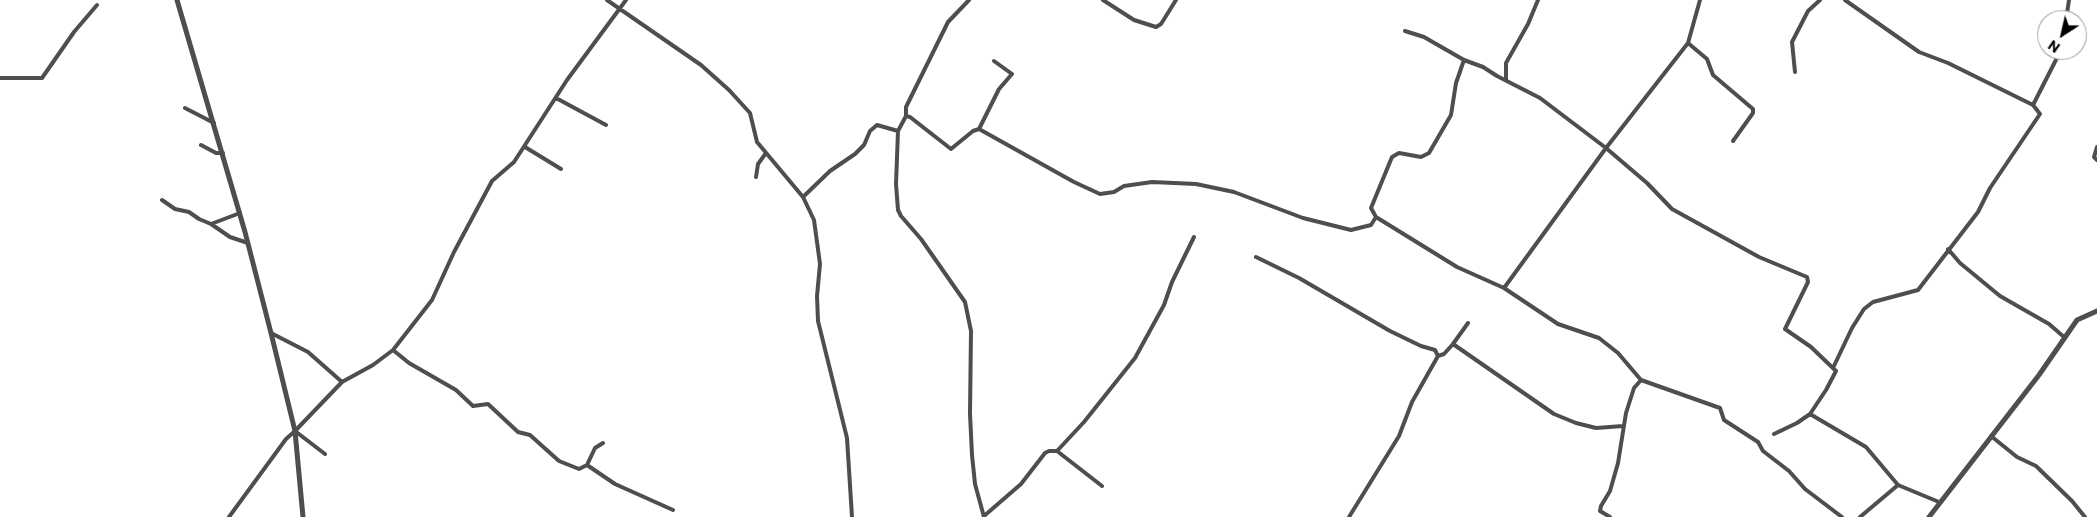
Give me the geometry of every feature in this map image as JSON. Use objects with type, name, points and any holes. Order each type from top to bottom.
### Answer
[{"type":"street","points":[[177,0],[240,213],[272,333],[295,431],[303,517]]},
{"type":"street","points":[[607,0],[719,80],[750,113],[752,128],[757,142],[803,197],[814,220],[820,252],[817,296],[818,321],[847,438],[852,517]]},
{"type":"street","points":[[229,517],[286,439],[342,382],[372,365],[393,350],[432,300],[454,252],[492,181],[514,162],[567,80],[626,0]]},
{"type":"street","points":[[969,0],[948,22],[906,106],[906,116],[898,130],[896,184],[898,210],[921,239],[965,302],[971,331],[970,414],[972,455],[975,484],[984,517],[1021,484],[1048,451],[1057,451],[1102,486]]},
{"type":"street","points":[[1103,0],[1134,20],[1156,28],[1161,24],[1176,0]]},
{"type":"street","points":[[1112,6],[1116,0]]},
{"type":"street","points":[[1506,80],[1506,63],[1528,24],[1538,0]]},
{"type":"street","points":[[1504,288],[1606,148],[1688,43],[1700,0]]},
{"type":"street","points":[[1795,72],[1792,42],[1808,11],[1820,0]]},
{"type":"street","points":[[1833,368],[1864,308],[1873,302],[1918,290],[1978,212],[1990,188],[2040,114],[2033,105],[1948,63],[1919,52],[1845,0]]},
{"type":"street","points":[[0,78],[42,78],[74,32],[97,5]]},
{"type":"street","points":[[1405,31],[1424,37],[1464,60],[1484,67],[1540,98],[1606,148],[1647,183],[1672,209],[1759,257],[1807,277],[1808,282],[1785,329],[1811,347],[1836,371],[1810,414],[1797,423],[1774,434]]},
{"type":"street","points":[[1688,43],[1707,60],[1713,75],[1753,109],[1753,113],[1733,141]]},
{"type":"street","points":[[1464,60],[1456,83],[1451,115],[1429,153],[1421,157],[1399,152],[1392,157],[1371,208],[1376,217],[1457,266],[1504,288],[1558,324],[1599,338],[1618,353],[1641,380],[1720,408],[1724,420],[1758,442],[1763,451],[1789,471],[1805,489],[1842,517]]},
{"type":"street","points":[[2033,105],[2055,60]]},
{"type":"street","points":[[978,129],[999,89],[1012,74],[994,61]]},
{"type":"street","points":[[556,98],[606,125]]},
{"type":"street","points":[[185,108],[214,123]]},
{"type":"street","points":[[906,116],[910,117],[951,148],[973,130],[978,129],[1074,182],[1100,194],[1114,192],[1124,186],[1152,182],[1196,184],[1234,192],[1303,218],[1351,230],[1371,225],[1376,217]]},
{"type":"street","points":[[803,197],[830,171],[855,154],[864,145],[870,131],[877,124],[898,130]]},
{"type":"street","points":[[201,145],[216,154],[222,154]]},
{"type":"street","points":[[525,146],[561,168]]},
{"type":"street","points":[[2097,147],[2094,157],[2097,160]]},
{"type":"street","points":[[756,177],[758,164],[766,153]]},
{"type":"street","points":[[162,200],[174,210],[189,212],[230,237],[248,243]]},
{"type":"street","points":[[211,224],[240,213]]},
{"type":"street","points":[[1057,451],[1084,422],[1135,358],[1164,305],[1172,282],[1194,236]]},
{"type":"street","points":[[1948,249],[1960,263],[2000,296],[2049,324],[2064,337]]},
{"type":"street","points":[[1256,257],[1299,278],[1390,331],[1421,346],[1435,350],[1438,356]]},
{"type":"street","points":[[1929,517],[2039,375],[2077,320],[2097,311]]},
{"type":"street","points":[[1349,517],[1399,436],[1412,402],[1438,356],[1444,354],[1468,323]]},
{"type":"street","points":[[272,333],[308,352],[342,382]]},
{"type":"street","points":[[1453,344],[1554,414],[1576,423],[1596,428],[1623,426]]},
{"type":"street","points":[[393,350],[409,363],[456,390],[473,406],[488,404],[518,432],[530,435],[559,461],[579,469],[587,464],[595,448],[603,443]]},
{"type":"street","points":[[1610,517],[1600,511],[1601,506],[1610,492],[1618,463],[1623,426],[1634,388],[1641,380]]},
{"type":"street","points":[[1810,414],[1866,446],[1898,485],[1940,502]]},
{"type":"street","points":[[295,431],[325,454]]},
{"type":"street","points":[[1991,436],[2017,457],[2036,466],[2072,501],[2085,517]]},
{"type":"street","points":[[587,464],[615,484],[673,510]]},
{"type":"street","points":[[1860,517],[1898,485]]}]
